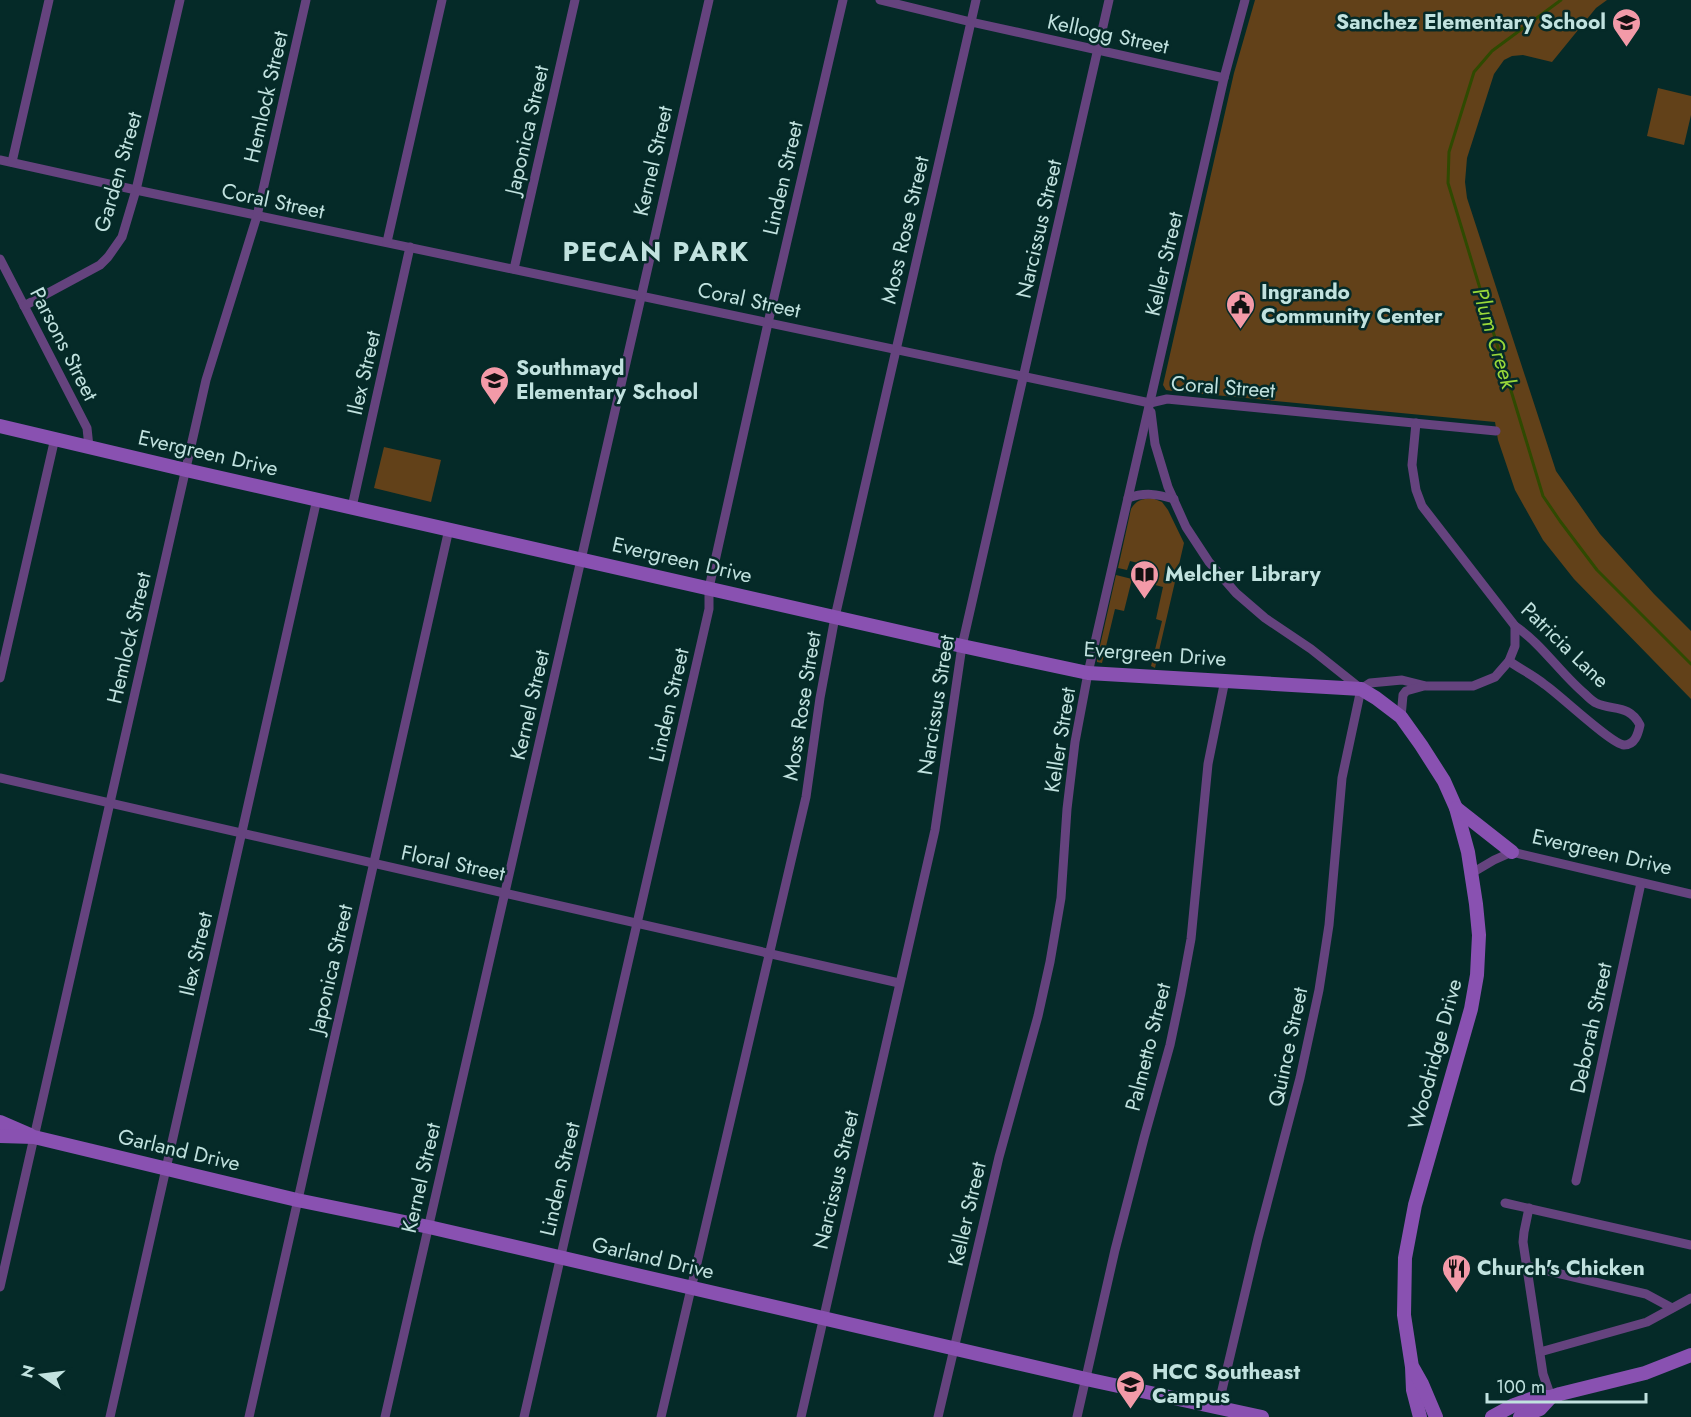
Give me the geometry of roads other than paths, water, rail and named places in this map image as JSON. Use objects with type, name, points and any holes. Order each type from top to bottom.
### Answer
[{"type":"street","points":[[12,162],[49,0]]},
{"type":"street","name":"Garden Street","points":[[24,306],[100,265],[122,237],[136,190],[180,0]]},
{"type":"street","name":"Hemlock Street","points":[[0,1287],[206,380],[257,216],[306,0]]},
{"type":"street","points":[[387,242],[442,0]]},
{"type":"street","name":"Japonica Street","points":[[514,269],[575,0]]},
{"type":"street","name":"Kernel Street","points":[[385,1417],[708,0]]},
{"type":"street","name":"Linden Street","points":[[524,1417],[709,609],[710,588],[768,323],[843,0]]},
{"type":"street","name":"Kellogg Street","points":[[880,0],[1224,78]]},
{"type":"street","name":"Moss Rose Street","points":[[661,1417],[806,797],[820,698],[835,617],[976,0]]},
{"type":"street","name":"Narcissus Street","points":[[801,1417],[935,830],[962,646],[1109,0]]},
{"type":"street","name":"Keller Street","points":[[938,1417],[999,1157],[1038,1016],[1050,962],[1061,898],[1067,809],[1075,742],[1088,673],[1224,78],[1245,0]]},
{"type":"street","name":"Coral Street","points":[[0,160],[1150,403],[1167,399],[1496,431]]},
{"type":"street","name":"Ilex Street","points":[[352,507],[410,247]]},
{"type":"street","name":"Parsons Street","points":[[0,259],[87,429],[89,447]]},
{"type":"street","name":"Woodridge Drive","points":[[1150,403],[1155,444],[1174,499],[1186,527],[1209,562],[1236,593],[1265,618],[1311,649],[1401,717],[1444,781],[1456,808],[1472,873],[1479,935],[1477,975],[1471,1010],[1415,1205],[1405,1258],[1404,1315],[1413,1389],[1419,1416]]},
{"type":"street","name":"Patricia Lane","points":[[1416,423],[1412,465],[1416,490],[1422,506],[1515,626],[1530,635],[1578,688],[1596,703],[1635,716],[1640,725],[1637,737],[1630,744],[1622,745],[1608,737],[1543,683],[1509,661]]},
{"type":"street","name":"Evergreen Drive","points":[[0,426],[317,500],[1088,673],[1361,689]]},
{"type":"street","points":[[0,678],[55,438]]},
{"type":"street","points":[[1128,498],[1151,493],[1174,499]]},
{"type":"street","name":"Ilex Street","points":[[110,1417],[317,500]]},
{"type":"street","name":"Japonica Street","points":[[249,1417],[449,529]]},
{"type":"street","points":[[1361,689],[1370,683],[1402,680],[1426,686],[1473,686],[1495,676],[1509,661],[1515,646],[1515,626]]},
{"type":"street","name":"Palmetto Street","points":[[1077,1417],[1115,1250],[1170,1045],[1181,993],[1191,939],[1208,764],[1225,680]]},
{"type":"street","points":[[1401,717],[1403,695],[1406,691],[1426,686]]},
{"type":"street","name":"Quince Street","points":[[1218,1407],[1258,1238],[1300,1078],[1319,990],[1330,916],[1342,778],[1361,689]]},
{"type":"street","name":"Floral Street","points":[[0,778],[899,983]]},
{"type":"street","points":[[1456,808],[1512,852]]},
{"type":"street","name":"Evergreen Drive","points":[[1472,873],[1512,852],[1691,894]]},
{"type":"street","name":"Deborah Street","points":[[1576,1181],[1641,883]]},
{"type":"street","name":"Garland Drive","points":[[0,1122],[34,1137],[297,1200],[429,1227],[1086,1379],[1262,1417]]},
{"type":"street","name":"Garland Drive","points":[[0,1136],[34,1137]]},
{"type":"street","points":[[1505,1203],[1691,1245]]},
{"type":"street","points":[[1529,1208],[1523,1242],[1543,1374],[1551,1397]]},
{"type":"street","points":[[1527,1266],[1646,1294],[1672,1308]]},
{"type":"street","points":[[1540,1352],[1647,1322],[1691,1298]]},
{"type":"street","points":[[1492,1417],[1514,1405],[1536,1397],[1551,1397],[1645,1373],[1691,1355]]},
{"type":"street","name":"Woodridge Drive","points":[[1412,1367],[1436,1417]]},
{"type":"street","points":[[1520,1417],[1540,1408],[1551,1397]]},
{"type":"waterway","name":"Plum Creek","points":[[1561,0],[1492,51],[1474,72],[1449,152],[1448,183],[1543,496],[1597,570],[1691,664]]},
{"type":"place","name":"Sanchez Elementary School","points":[[1627,48]]},
{"type":"place","name":"Ingrando Community Center","points":[[1240,330]]},
{"type":"place","name":"Southmayd Elementary School","points":[[495,406]]},
{"type":"place","name":"Melcher Library","points":[[1144,600]]},
{"type":"place","name":"Church's Chicken","points":[[1456,1294]]},
{"type":"place","name":"HCC Southeast Campus","points":[[1131,1410]]},
{"type":"district","name":"PECAN PARK","points":[[656,252]]}]
